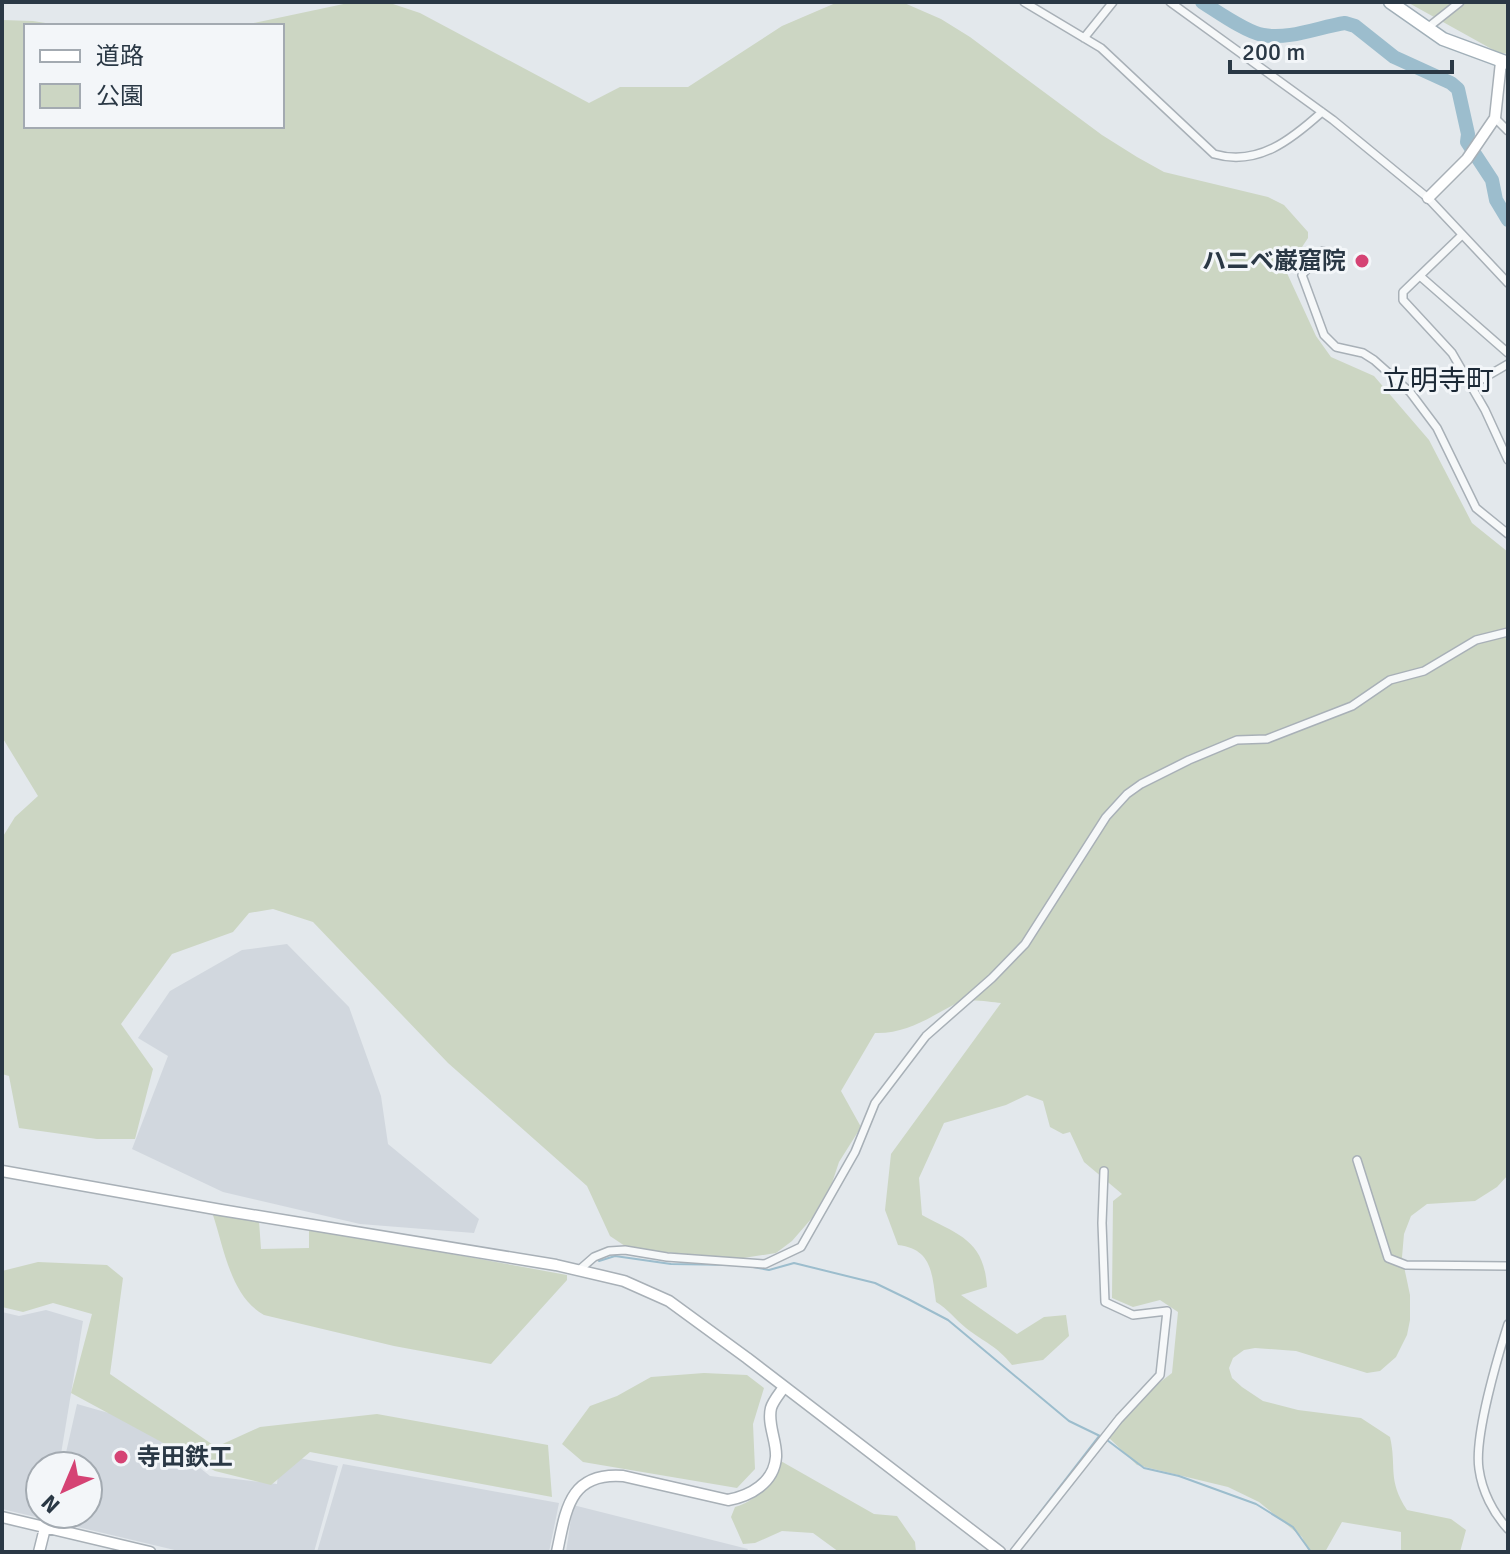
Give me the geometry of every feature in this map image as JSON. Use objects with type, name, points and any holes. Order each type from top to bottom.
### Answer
[{"type":"main road","points":[[1390,2],[1426,29],[1458,46],[1504,62]]},
{"type":"street","points":[[1024,2],[1101,48],[1214,154],[1231,157],[1263,152],[1291,141],[1322,112]]},
{"type":"street","points":[[1084,38],[1113,2]]},
{"type":"street","points":[[1170,2],[1322,112],[1428,198],[1508,283]]},
{"type":"street","points":[[1426,29],[1460,2]]},
{"type":"street","points":[[1428,198],[1467,159],[1495,118],[1504,62]]},
{"type":"street","points":[[1495,118],[1508,131]]},
{"type":"street","points":[[1462,235],[1403,292],[1403,300],[1452,353],[1485,410],[1508,460]]},
{"type":"street","points":[[1323,251],[1302,275],[1324,335],[1336,347],[1363,353],[1374,360],[1410,392],[1437,428],[1476,508],[1508,534]]},
{"type":"street","points":[[1420,276],[1508,353]]},
{"type":"street","points":[[1470,386],[1508,364]]},
{"type":"street","points":[[578,1271],[594,1257],[609,1251],[765,1264],[801,1247],[855,1152],[875,1103],[926,1036],[992,978],[1025,944],[1106,817],[1127,794],[1189,760],[1237,740],[1267,739],[1352,706],[1390,680],[1424,671],[1476,640],[1508,632]]},
{"type":"street","points":[[1357,1160],[1388,1258],[1406,1265],[1508,1266]]},
{"type":"street","points":[[2,1171],[624,1281],[669,1301],[1000,1552]]},
{"type":"street","points":[[1014,1552],[1103,1438],[1160,1375],[1167,1311],[1133,1315],[1105,1302],[1104,1171]]},
{"type":"street","points":[[1508,1324],[1482,1429],[1478,1467],[1487,1497],[1508,1529]]},
{"type":"street","points":[[557,1552],[572,1497],[582,1485],[594,1478],[623,1476],[728,1500],[744,1497],[759,1488],[776,1459],[771,1405],[784,1387]]},
{"type":"street","points":[[2,1517],[24,1523]]},
{"type":"street","points":[[39,1552],[44,1530]]},
{"type":"street","points":[[54,1530],[150,1552]]},
{"type":"shaded area","points":[[287,944],[349,1007],[381,1096],[388,1144],[479,1219],[474,1233],[360,1224],[223,1192],[132,1149],[168,1056],[138,1038],[170,991],[242,950]]},
{"type":"shaded area","points":[[46,1310],[83,1321],[62,1450],[24,1450],[24,1514],[2,1509],[2,1312],[19,1316]]},
{"type":"shaded area","points":[[77,1404],[144,1423],[210,1476],[277,1484],[280,1454],[338,1466],[314,1552],[183,1552],[90,1530],[104,1530],[104,1450],[67,1450]]},
{"type":"shaded area","points":[[343,1464],[559,1503],[549,1552],[317,1552]]},
{"type":"shaded area","points":[[573,1505],[748,1549],[746,1552],[566,1552]]},
{"type":"green space","points":[[353,2],[393,4],[420,13],[589,103],[620,87],[688,87],[782,26],[838,2],[902,2],[941,19],[970,37],[1102,135],[1137,157],[1164,172],[1268,197],[1284,205],[1308,232],[1308,238],[1286,271],[1316,336],[1331,357],[1374,376],[1429,440],[1472,523],[1508,552],[1508,1175],[1497,1187],[1475,1201],[1427,1204],[1411,1216],[1404,1234],[1402,1257],[1410,1295],[1407,1335],[1396,1357],[1380,1371],[1367,1373],[1296,1351],[1255,1348],[1244,1350],[1233,1358],[1229,1368],[1232,1378],[1263,1401],[1298,1410],[1361,1418],[1390,1437],[1397,1490],[1407,1510],[1451,1519],[1466,1530],[1460,1552],[1401,1552],[1401,1532],[1342,1522],[1325,1552],[1309,1552],[1302,1537],[1259,1502],[1228,1487],[1137,1465],[1106,1435],[1116,1416],[1172,1373],[1178,1312],[1160,1300],[1133,1307],[1112,1298],[1113,1201],[1122,1194],[1084,1162],[1070,1132],[1063,1134],[1050,1127],[1043,1101],[1027,1095],[1006,1105],[944,1123],[919,1178],[922,1215],[958,1234],[981,1259],[987,1287],[961,1295],[1017,1334],[1044,1317],[1066,1315],[1069,1336],[1043,1360],[1012,1365],[936,1302],[928,1264],[918,1252],[898,1245],[885,1210],[891,1154],[1001,1003],[961,1002],[908,1028],[875,1033],[841,1091],[861,1127],[839,1162],[832,1183],[812,1218],[792,1241],[776,1253],[724,1261],[631,1250],[610,1236],[587,1186],[448,1063],[313,922],[273,909],[249,913],[233,932],[172,954],[121,1024],[153,1069],[135,1139],[97,1139],[19,1128],[9,1076],[2,1074],[2,838],[15,817],[38,796],[2,737],[2,20],[52,24],[24,24],[24,128],[284,128],[284,24],[249,24]]},
{"type":"green space","points":[[1407,2],[1508,2],[1508,54],[1497,52]]},
{"type":"green space","points":[[212,1212],[259,1221],[261,1249],[309,1248],[309,1228],[567,1275],[567,1280],[491,1364],[394,1346],[264,1315],[252,1307],[230,1270]]},
{"type":"green space","points":[[38,1262],[107,1265],[123,1278],[110,1374],[216,1447],[260,1427],[377,1414],[548,1445],[552,1497],[310,1452],[271,1485],[215,1471],[71,1393],[92,1314],[53,1303],[23,1312],[2,1307],[2,1271]]},
{"type":"green space","points":[[704,1373],[747,1375],[764,1388],[753,1424],[755,1469],[737,1488],[583,1462],[562,1444],[590,1406],[617,1396],[651,1377]]},
{"type":"green space","points":[[779,1460],[874,1514],[897,1516],[915,1542],[916,1552],[839,1552],[813,1533],[782,1531],[755,1543],[743,1544],[731,1517],[735,1507],[757,1495]]},
{"type":"waterway","points":[[1202,2],[1240,26],[1263,35],[1294,34],[1345,23],[1355,26],[1394,57],[1451,83],[1458,89],[1467,142],[1492,180],[1496,200],[1508,220]]},
{"type":"waterway","points":[[599,1261],[615,1256],[671,1264],[735,1265]]},
{"type":"waterway","points":[[753,1267],[769,1270],[794,1263],[875,1283],[908,1299],[948,1320],[1069,1421],[1102,1437]]},
{"type":"waterway","points":[[1018,1541],[1099,1436]]},
{"type":"waterway","points":[[1107,1440],[1144,1468],[1179,1476],[1256,1504],[1293,1527],[1311,1552]]},
{"type":"place","name":"ハニベ巌窟院","points":[[1362,261]]},
{"type":"place","name":"寺田鉄工","points":[[121,1457]]},
{"type":"district","name":"立明寺町","points":[[1438,381]]}]
